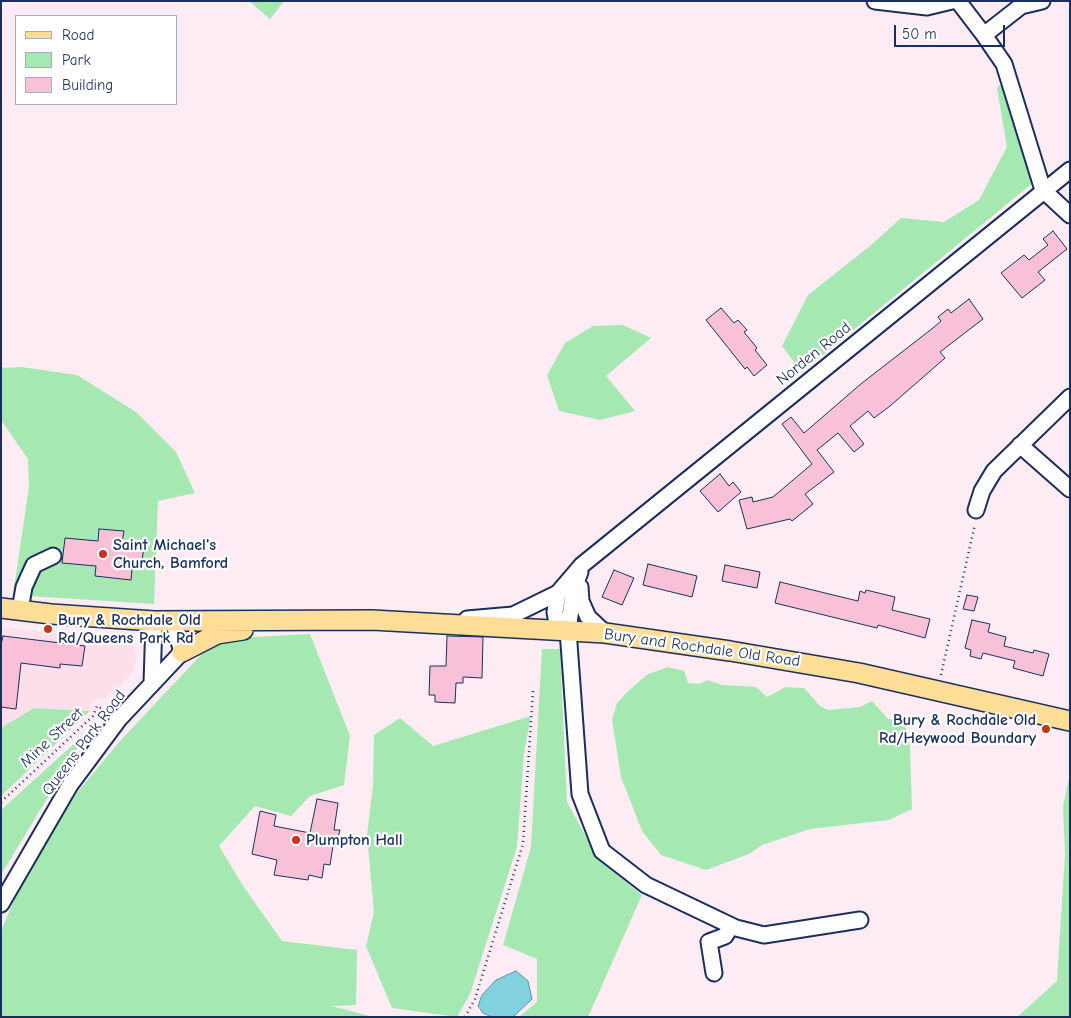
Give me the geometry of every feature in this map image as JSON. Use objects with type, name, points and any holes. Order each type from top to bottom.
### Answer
[{"type":"main road","name":"Bury and Rochdale Old Road","points":[[10,609],[163,621],[430,621],[605,633],[797,662],[937,690],[1070,721]]},
{"type":"main road","name":"Bury and Rochdale Old Road","points":[[182,652],[216,634],[257,629],[308,628],[328,620]]},
{"type":"street","points":[[875,1],[927,7],[952,1]]},
{"type":"street","points":[[958,1],[1004,64],[1043,190],[1070,215]]},
{"type":"street","points":[[984,35],[1021,6],[1042,1]]},
{"type":"street","name":"Norden Road","points":[[558,593],[582,565],[1070,170]]},
{"type":"street","points":[[976,510],[982,491],[994,471],[1070,397]]},
{"type":"street","points":[[1020,445],[1070,489]]},
{"type":"street","points":[[10,609],[24,587],[34,565],[52,556]]},
{"type":"street","points":[[563,630],[582,565]]},
{"type":"street","points":[[582,565],[580,593],[582,606],[588,618],[605,633]]},
{"type":"street","points":[[430,621],[513,615],[558,593]]},
{"type":"street","points":[[558,593],[555,612],[563,630],[580,794],[602,851],[646,885],[731,926],[764,935],[860,920]]},
{"type":"street","points":[[163,621],[182,652]]},
{"type":"street","points":[[152,683],[163,621]]},
{"type":"street","name":"Queens Park Road","points":[[1,904],[70,785],[119,719],[182,652]]},
{"type":"street","points":[[714,973],[708,942],[725,936],[731,926]]},
{"type":"path","points":[[937,690],[976,510]]},
{"type":"path","points":[[465,1017],[476,999],[522,844],[533,691]]},
{"type":"path","name":"Mine Street","points":[[1,802],[93,716],[97,706],[119,719]]},
{"type":"shaded area","points":[[1,627],[122,641],[133,646],[137,656],[133,671],[116,691],[102,699],[92,700],[90,711],[34,708],[1,728]]},
{"type":"green space","points":[[249,1],[284,1],[270,19]]},
{"type":"green space","points":[[1005,79],[1034,182],[802,372],[782,346],[808,295],[870,246],[901,218],[944,222],[979,200],[1007,147],[997,88]]},
{"type":"green space","points":[[623,325],[651,338],[606,376],[635,411],[600,420],[559,411],[547,375],[565,343],[593,326]]},
{"type":"green space","points":[[21,367],[77,375],[136,412],[176,452],[195,493],[158,501],[154,604],[13,595],[29,487],[28,459],[1,420],[1,368]]},
{"type":"green space","points":[[310,634],[350,736],[344,785],[310,796],[291,816],[255,806],[219,846],[243,886],[282,941],[357,950],[356,1005],[331,1006],[374,1017],[1,1017],[1,931],[17,893],[76,794],[120,741],[216,639]]},
{"type":"green space","points":[[542,649],[560,649],[567,802],[598,859],[642,895],[588,1017],[519,1017],[537,1002],[537,959],[503,945],[531,847]]},
{"type":"green space","points":[[668,667],[684,671],[688,683],[699,684],[708,680],[722,685],[756,687],[767,697],[786,687],[804,688],[820,706],[828,710],[860,707],[872,701],[888,719],[904,720],[910,747],[912,809],[889,820],[810,829],[762,845],[749,854],[706,870],[661,855],[642,831],[621,777],[612,720],[617,703],[627,692],[648,674]]},
{"type":"green space","points":[[34,708],[90,711],[1,796],[1,728]]},
{"type":"green space","points":[[531,716],[524,753],[517,847],[470,994],[457,1017],[392,1008],[366,946],[374,912],[367,835],[373,786],[374,735],[400,718],[433,746]]},
{"type":"green space","points":[[87,732],[1,875],[1,810]]},
{"type":"green space","points":[[1070,773],[1070,1017],[1017,1017],[1057,981],[1065,854],[1063,807]]},
{"type":"water","points":[[516,971],[528,981],[532,999],[513,1017],[492,1017],[483,1013],[478,1006],[482,995],[496,980]]},
{"type":"building","points":[[1053,231],[1067,249],[1038,272],[1045,280],[1022,298],[1001,273],[1024,255],[1029,260],[1048,245],[1043,239]]},
{"type":"building","points":[[969,299],[983,319],[940,352],[945,358],[890,406],[874,418],[868,411],[850,426],[864,444],[854,452],[838,433],[817,450],[834,472],[805,494],[813,504],[792,521],[790,519],[747,529],[739,500],[752,497],[753,502],[773,497],[812,464],[782,424],[791,417],[804,433],[862,383],[933,328],[941,321],[938,317],[948,309],[951,313]]},
{"type":"building","points":[[721,308],[734,323],[738,320],[747,330],[744,332],[757,348],[755,350],[767,365],[754,376],[747,367],[745,369],[706,320]]},
{"type":"building","points":[[720,474],[729,486],[733,482],[741,492],[718,512],[700,491]]},
{"type":"building","name":"Saint Michael's Church, Bamford","points":[[99,529],[124,531],[122,543],[144,546],[141,569],[132,569],[131,580],[95,576],[96,566],[62,563],[65,538],[98,541]]},
{"type":"building","points":[[648,564],[697,576],[692,597],[643,585]]},
{"type":"building","points":[[725,565],[760,572],[757,588],[722,581]]},
{"type":"building","points":[[614,570],[634,578],[622,605],[602,597]]},
{"type":"building","points":[[780,582],[858,601],[860,591],[865,593],[866,590],[895,597],[892,610],[930,619],[925,638],[878,625],[877,628],[775,603]]},
{"type":"building","points":[[967,595],[978,597],[974,611],[963,609]]},
{"type":"building","points":[[972,620],[990,624],[988,632],[1006,637],[1004,646],[1033,653],[1034,650],[1049,654],[1043,676],[1013,668],[1015,661],[983,653],[981,659],[970,656],[971,650],[965,648]]},
{"type":"building","points":[[3,636],[85,646],[82,666],[60,664],[60,668],[21,663],[16,709],[1,707],[1,645]]},
{"type":"building","points":[[447,636],[483,637],[482,678],[463,677],[463,683],[456,683],[455,703],[435,702],[435,695],[429,695],[430,666],[446,666]]},
{"type":"building","name":"Plumpton Hall","points":[[317,799],[338,803],[334,830],[340,830],[336,846],[333,846],[330,865],[324,864],[322,878],[309,875],[308,880],[274,875],[277,860],[252,854],[260,811],[276,815],[274,826],[310,833]]},
{"type":"place","name":"Saint Michael's Church, Bamford","points":[[103,554]]},
{"type":"place","name":"Bury & Rochdale Old Rd/Queens Park Rd","points":[[48,629]]},
{"type":"place","name":"Bury & Rochdale Old Rd/Heywood Boundary","points":[[1046,729]]},
{"type":"place","name":"Plumpton Hall","points":[[296,840]]}]
